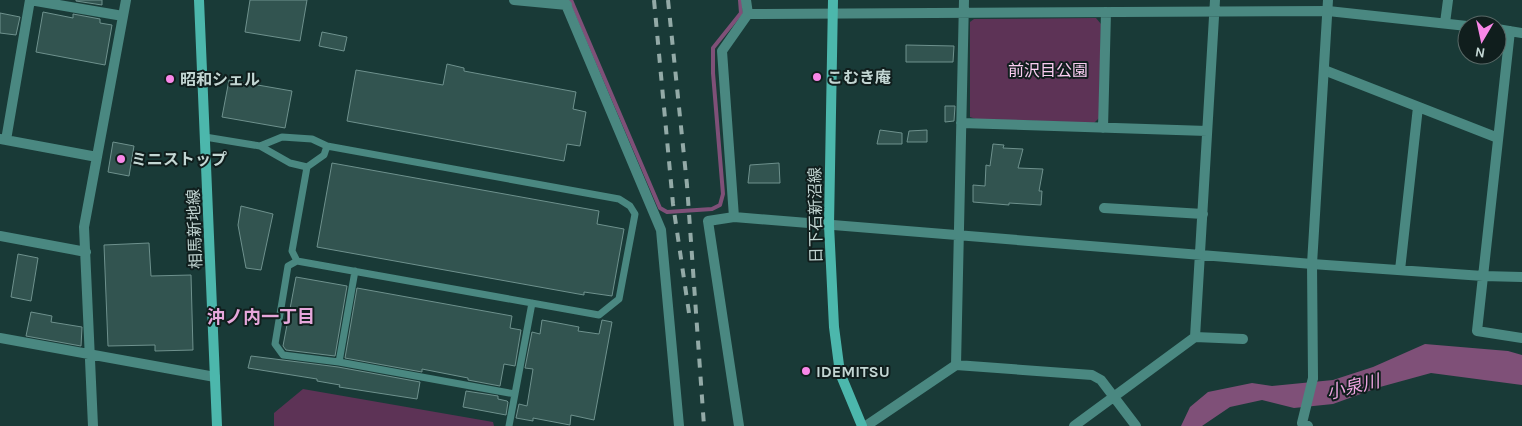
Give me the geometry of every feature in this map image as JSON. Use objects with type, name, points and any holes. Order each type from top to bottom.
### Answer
[{"type":"main road","name":"相馬新地線","points":[[199,0],[214,377],[218,426]]},
{"type":"main road","name":"日下石新沼線","points":[[833,0],[829,225],[834,327],[840,373],[862,426]]},
{"type":"street","points":[[97,157],[3,140],[30,0],[123,16]]},
{"type":"street","points":[[93,426],[84,227],[126,0]]},
{"type":"street","points":[[514,0],[565,3],[661,230],[678,426]]},
{"type":"street","points":[[734,217],[722,51],[748,14],[746,0]]},
{"type":"street","points":[[956,365],[964,0]]},
{"type":"street","points":[[1195,337],[1214,0]]},
{"type":"street","points":[[1304,423],[1313,378],[1312,264],[1328,0]]},
{"type":"street","points":[[1445,24],[1448,0]]},
{"type":"street","points":[[748,14],[1328,11],[1457,25]]},
{"type":"street","points":[[1103,128],[1106,12]]},
{"type":"street","points":[[1507,30],[1522,33]]},
{"type":"street","points":[[1510,30],[1477,331],[1522,338]]},
{"type":"street","points":[[1324,70],[1498,138]]},
{"type":"street","points":[[1400,270],[1418,107]]},
{"type":"street","points":[[961,123],[1207,131]]},
{"type":"street","points":[[1104,208],[1202,214]]},
{"type":"street","points":[[739,426],[708,222],[734,217],[1312,264],[1522,277]]},
{"type":"street","points":[[0,236],[86,252]]},
{"type":"street","points":[[1074,426],[1195,337],[1243,339]]},
{"type":"street","points":[[0,338],[214,377]]},
{"type":"street","points":[[866,426],[956,365],[1092,375],[1101,380],[1136,426]]},
{"type":"lane","points":[[205,136],[260,146],[290,163],[307,167]]},
{"type":"lane","points":[[260,146],[282,136],[312,138],[327,146],[619,198],[630,206],[635,214],[619,299],[599,315],[297,260],[288,266],[275,344],[283,354],[339,362],[515,394]]},
{"type":"lane","points":[[297,260],[292,251],[307,167],[324,155],[327,146]]},
{"type":"lane","points":[[339,362],[355,271]]},
{"type":"lane","points":[[509,426],[532,302]]},
{"type":"green space","name":"前沢目公園","points":[[1096,18],[1101,24],[1099,118],[1094,123],[976,119],[970,117],[970,22],[974,19]]},
{"type":"green space","points":[[303,389],[493,422],[494,426],[274,426],[274,413]]},
{"type":"water","name":"小泉川","points":[[1425,344],[1508,351],[1522,355],[1522,385],[1431,373],[1380,387],[1333,404],[1294,408],[1262,400],[1230,407],[1202,426],[1181,426],[1190,407],[1208,392],[1252,383],[1272,386],[1333,380],[1373,367]]},
{"type":"building","points":[[102,0],[102,5],[76,1]]},
{"type":"building","points":[[250,0],[307,0],[300,41],[245,32]]},
{"type":"building","points":[[43,12],[73,18],[73,14],[100,19],[100,23],[112,25],[105,65],[36,52]]},
{"type":"building","points":[[0,13],[20,17],[16,35],[0,33]]},
{"type":"building","points":[[322,32],[347,37],[344,51],[319,46]]},
{"type":"building","points":[[906,45],[954,46],[953,62],[906,62]]},
{"type":"building","points":[[447,64],[464,68],[464,71],[576,92],[573,109],[586,112],[580,146],[567,144],[564,161],[347,121],[356,70],[443,85]]},
{"type":"building","points":[[229,80],[292,91],[285,128],[222,117]]},
{"type":"building","points":[[945,106],[955,106],[954,121],[945,122]]},
{"type":"building","points":[[880,130],[902,133],[902,144],[877,144]]},
{"type":"building","points":[[927,130],[927,142],[907,142],[909,131]]},
{"type":"building","name":"ミニストップ","points":[[113,142],[134,146],[129,176],[108,172]]},
{"type":"building","points":[[993,144],[1004,145],[1003,148],[1023,149],[1018,168],[1043,169],[1039,191],[1042,191],[1041,205],[973,202],[973,185],[985,186],[986,165],[990,166]]},
{"type":"building","points":[[332,163],[599,211],[597,224],[624,229],[612,296],[584,292],[584,295],[317,247]]},
{"type":"building","points":[[779,163],[780,183],[748,183],[750,165]]},
{"type":"building","points":[[241,206],[273,214],[261,270],[246,268],[238,225]]},
{"type":"building","points":[[149,243],[151,276],[191,275],[193,350],[155,351],[155,345],[108,346],[104,245]]},
{"type":"building","points":[[18,254],[38,258],[31,301],[11,297]]},
{"type":"building","points":[[296,277],[347,286],[335,356],[286,350],[283,346]]},
{"type":"building","points":[[357,288],[512,316],[510,328],[521,330],[515,366],[504,364],[500,386],[422,369],[422,372],[345,358]]},
{"type":"building","points":[[31,312],[52,316],[51,322],[82,327],[81,346],[26,336]]},
{"type":"building","points":[[542,320],[579,327],[578,331],[599,334],[602,320],[612,322],[594,420],[571,415],[570,425],[533,418],[533,421],[516,418],[519,404],[527,406],[533,369],[525,368],[532,332],[540,334]]},
{"type":"building","points":[[251,356],[338,367],[420,382],[417,399],[339,387],[340,385],[317,381],[317,379],[248,368]]},
{"type":"building","points":[[466,391],[498,396],[498,399],[507,401],[506,415],[463,407]]},
{"type":"waterway","points":[[571,0],[660,208],[667,212],[712,209],[720,205],[723,194],[713,73],[713,48],[741,13],[740,0]]},
{"type":"railway","points":[[654,0],[673,204],[689,313]]},
{"type":"railway","points":[[668,0],[687,185],[704,426]]},
{"type":"place","name":"こむき庵","points":[[817,77]]},
{"type":"place","name":"昭和シェル","points":[[170,79]]},
{"type":"place","name":"ミニストップ","points":[[121,159]]},
{"type":"place","name":"IDEMITSU","points":[[806,371]]},
{"type":"district","name":"沖ノ内一丁目","points":[[261,317]]}]
